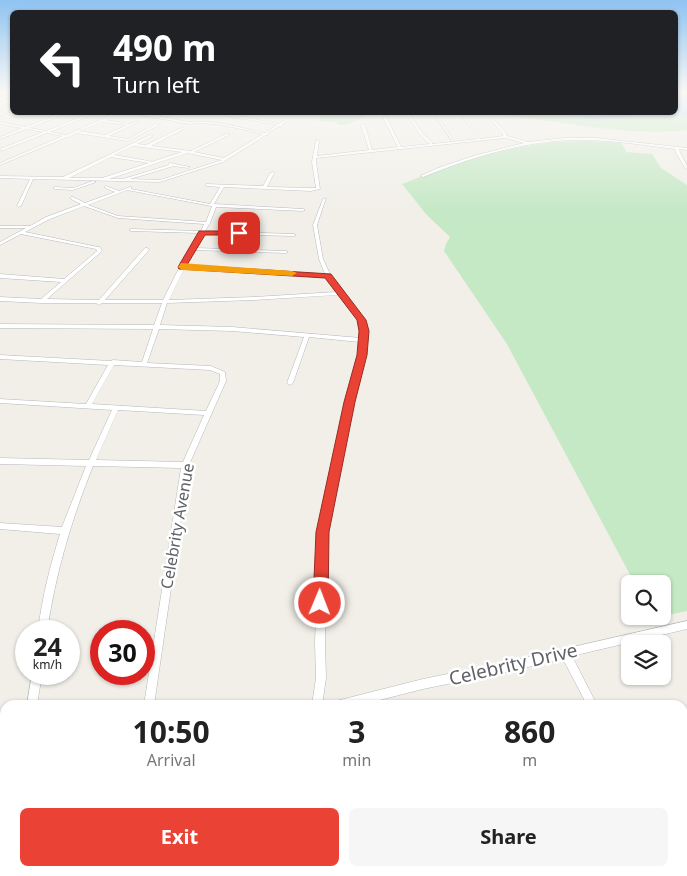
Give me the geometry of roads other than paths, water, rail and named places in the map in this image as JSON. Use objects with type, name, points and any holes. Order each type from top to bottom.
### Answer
[{"type":"street","points":[[0,138],[16,132]]},
{"type":"street","points":[[1,150],[46,132],[68,136]]},
{"type":"street","points":[[0,164],[77,132],[128,140],[144,132]]},
{"type":"street","points":[[105,137],[116,132]]},
{"type":"street","points":[[145,147],[176,132]]},
{"type":"street","points":[[255,132],[267,134]]},
{"type":"street","points":[[0,184],[2,177],[160,182],[225,160],[271,132]]},
{"type":"street","points":[[365,132],[371,151]]},
{"type":"street","points":[[392,132],[400,148]]},
{"type":"street","points":[[420,132],[431,143]]},
{"type":"street","points":[[447,132],[453,140]]},
{"type":"street","points":[[474,132],[479,138]]},
{"type":"street","points":[[503,132],[505,136]]},
{"type":"street","points":[[191,152],[228,134]]},
{"type":"street","points":[[53,196],[60,179],[151,136]]},
{"type":"street","points":[[316,156],[505,136],[530,144]]},
{"type":"street","points":[[422,176],[500,150],[567,139],[626,142],[687,149]]},
{"type":"street","points":[[207,185],[318,189],[314,166],[317,141]]},
{"type":"street","points":[[134,145],[191,152],[225,160]]},
{"type":"street","points":[[678,148],[678,153],[687,168]]},
{"type":"street","points":[[55,188],[73,189],[186,152]]},
{"type":"street","points":[[110,156],[152,163]]},
{"type":"street","points":[[157,162],[188,167]]},
{"type":"street","points":[[118,181],[173,164]]},
{"type":"street","points":[[264,188],[273,173]]},
{"type":"street","points":[[19,206],[32,178]]},
{"type":"street","points":[[0,244],[48,218],[126,189],[148,183]]},
{"type":"street","points":[[0,357],[144,364],[165,302],[182,267],[208,223],[213,205],[223,186]]},
{"type":"street","points":[[106,187],[118,192]]},
{"type":"street","points":[[126,189],[213,205],[303,210]]},
{"type":"street","points":[[72,198],[118,217],[208,223]]},
{"type":"street","points":[[318,700],[321,678],[323,532],[350,402],[362,355],[364,331],[361,320],[328,276],[319,251],[315,225],[324,199]]},
{"type":"street","points":[[0,227],[31,227]]},
{"type":"street","points":[[131,230],[294,235]]},
{"type":"street","points":[[21,233],[99,250],[99,253],[42,301]]},
{"type":"street","points":[[99,303],[147,249]]},
{"type":"street","points":[[193,249],[286,252]]},
{"type":"street","points":[[182,267],[328,276]]},
{"type":"street","points":[[0,276],[65,280]]},
{"type":"street","points":[[0,299],[99,303],[165,302],[339,293]]},
{"type":"street","points":[[0,326],[232,329],[363,340]]},
{"type":"street","points":[[290,383],[307,335]]},
{"type":"street","points":[[88,406],[113,362]]},
{"type":"street","name":"Celebrity Avenue","points":[[144,364],[211,368],[220,371],[224,376],[185,465],[150,700]]},
{"type":"street","points":[[0,401],[207,413]]},
{"type":"street","points":[[44,620],[64,531],[91,462],[116,408]]},
{"type":"street","points":[[0,461],[185,465]]},
{"type":"street","points":[[0,526],[64,531]]},
{"type":"street","name":"Celebrity Drive","points":[[360,700],[687,625]]},
{"type":"street","points":[[564,653],[589,700]]},
{"type":"street","points":[[33,700],[35,685]]}]
